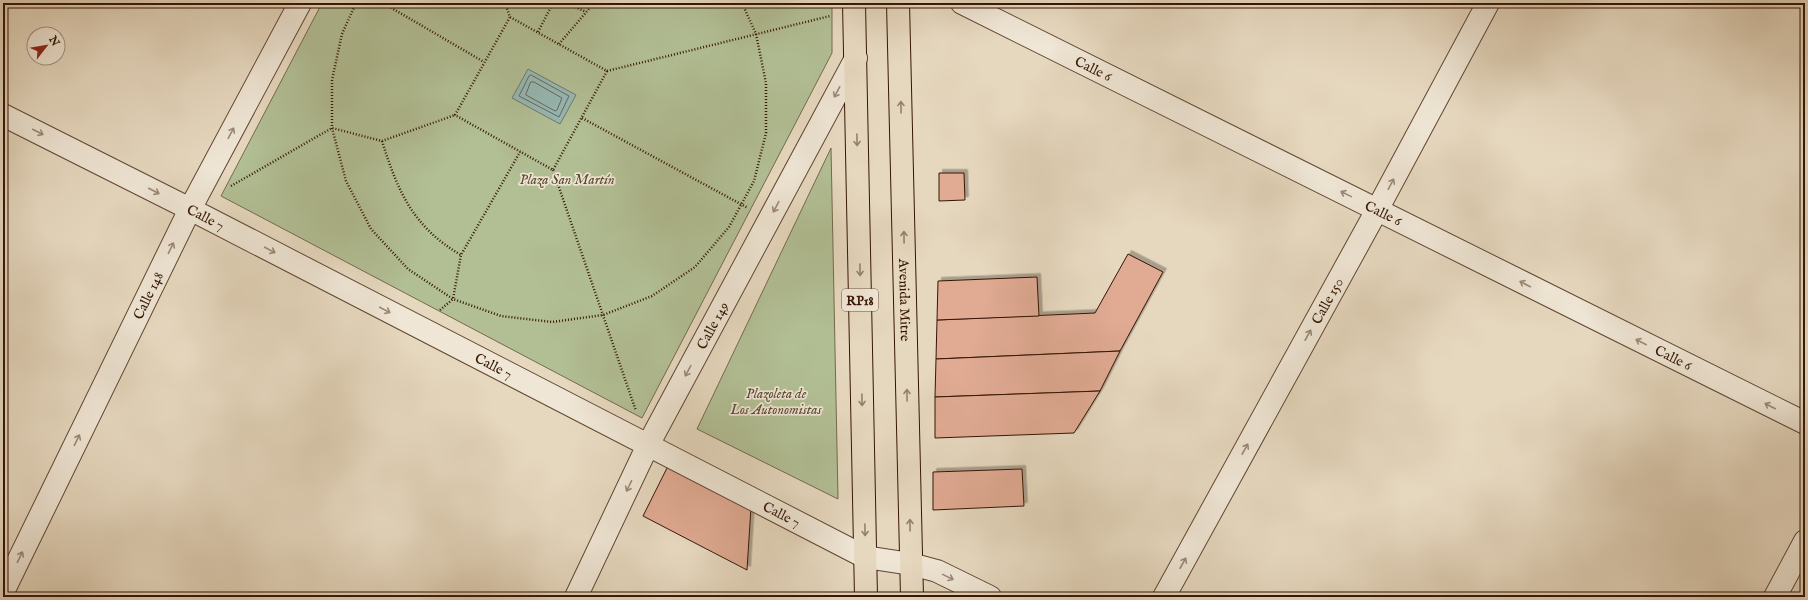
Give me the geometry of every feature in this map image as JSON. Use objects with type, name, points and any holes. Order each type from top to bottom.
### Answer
[{"type":"main road","name":"Avenida Mitre","points":[[898,3],[912,597]]},
{"type":"main road","name":"RP18","points":[[854,6],[866,597]]},
{"type":"street","name":"Calle 148","points":[[3,592],[190,209],[300,3]]},
{"type":"street","name":"Calle 6","points":[[962,3],[1805,423]]},
{"type":"street","name":"Calle 150","points":[[1164,597],[1377,210],[1488,3]]},
{"type":"street","name":"Calle 149","points":[[576,597],[648,445],[856,58]]},
{"type":"street","name":"Calle 7","points":[[3,115],[190,209],[865,557],[911,564],[937,572],[990,597]]},
{"type":"street","points":[[1775,597],[1805,541]]},
{"type":"path","points":[[356,3],[342,34],[332,80],[332,128],[346,181],[371,229],[408,269],[453,299],[501,316],[552,322],[603,315],[652,296],[695,267],[729,227],[754,181],[766,133],[766,83],[756,34],[742,3]]},
{"type":"path","points":[[383,3],[484,62]]},
{"type":"path","points":[[505,3],[510,17],[607,71],[756,34],[854,6]]},
{"type":"path","points":[[538,32],[552,3]]},
{"type":"path","points":[[567,3],[586,12]]},
{"type":"path","points":[[559,44],[594,3]]},
{"type":"path","points":[[224,190],[332,128],[382,141],[455,115],[510,17]]},
{"type":"path","points":[[553,170],[607,71]]},
{"type":"path","points":[[455,115],[553,170],[648,445]]},
{"type":"path","points":[[582,118],[769,219]]},
{"type":"path","points":[[382,141],[393,178],[416,218],[443,244],[461,255]]},
{"type":"path","points":[[419,328],[453,299],[461,255],[520,152]]},
{"type":"green space","name":"Plaza San Martín","points":[[322,3],[832,3],[832,53],[642,418],[221,196]]},
{"type":"green space","name":"Plazoleta de Los Autonomistas","points":[[831,148],[838,499],[697,429]]},
{"type":"water","points":[[528,69],[576,95],[560,124],[512,98]]},
{"type":"building","points":[[939,173],[964,173],[965,200],[939,201]]},
{"type":"building","points":[[1128,254],[1163,272],[1120,351],[936,359],[937,320],[1095,313]]},
{"type":"building","points":[[1037,277],[1039,316],[937,320],[938,281]]},
{"type":"building","points":[[1120,351],[1100,391],[935,397],[936,359]]},
{"type":"building","points":[[1100,391],[1074,433],[935,438],[935,397]]},
{"type":"building","points":[[669,464],[751,507],[747,570],[643,516]]},
{"type":"building","points":[[1022,469],[1024,506],[933,510],[933,472]]}]
